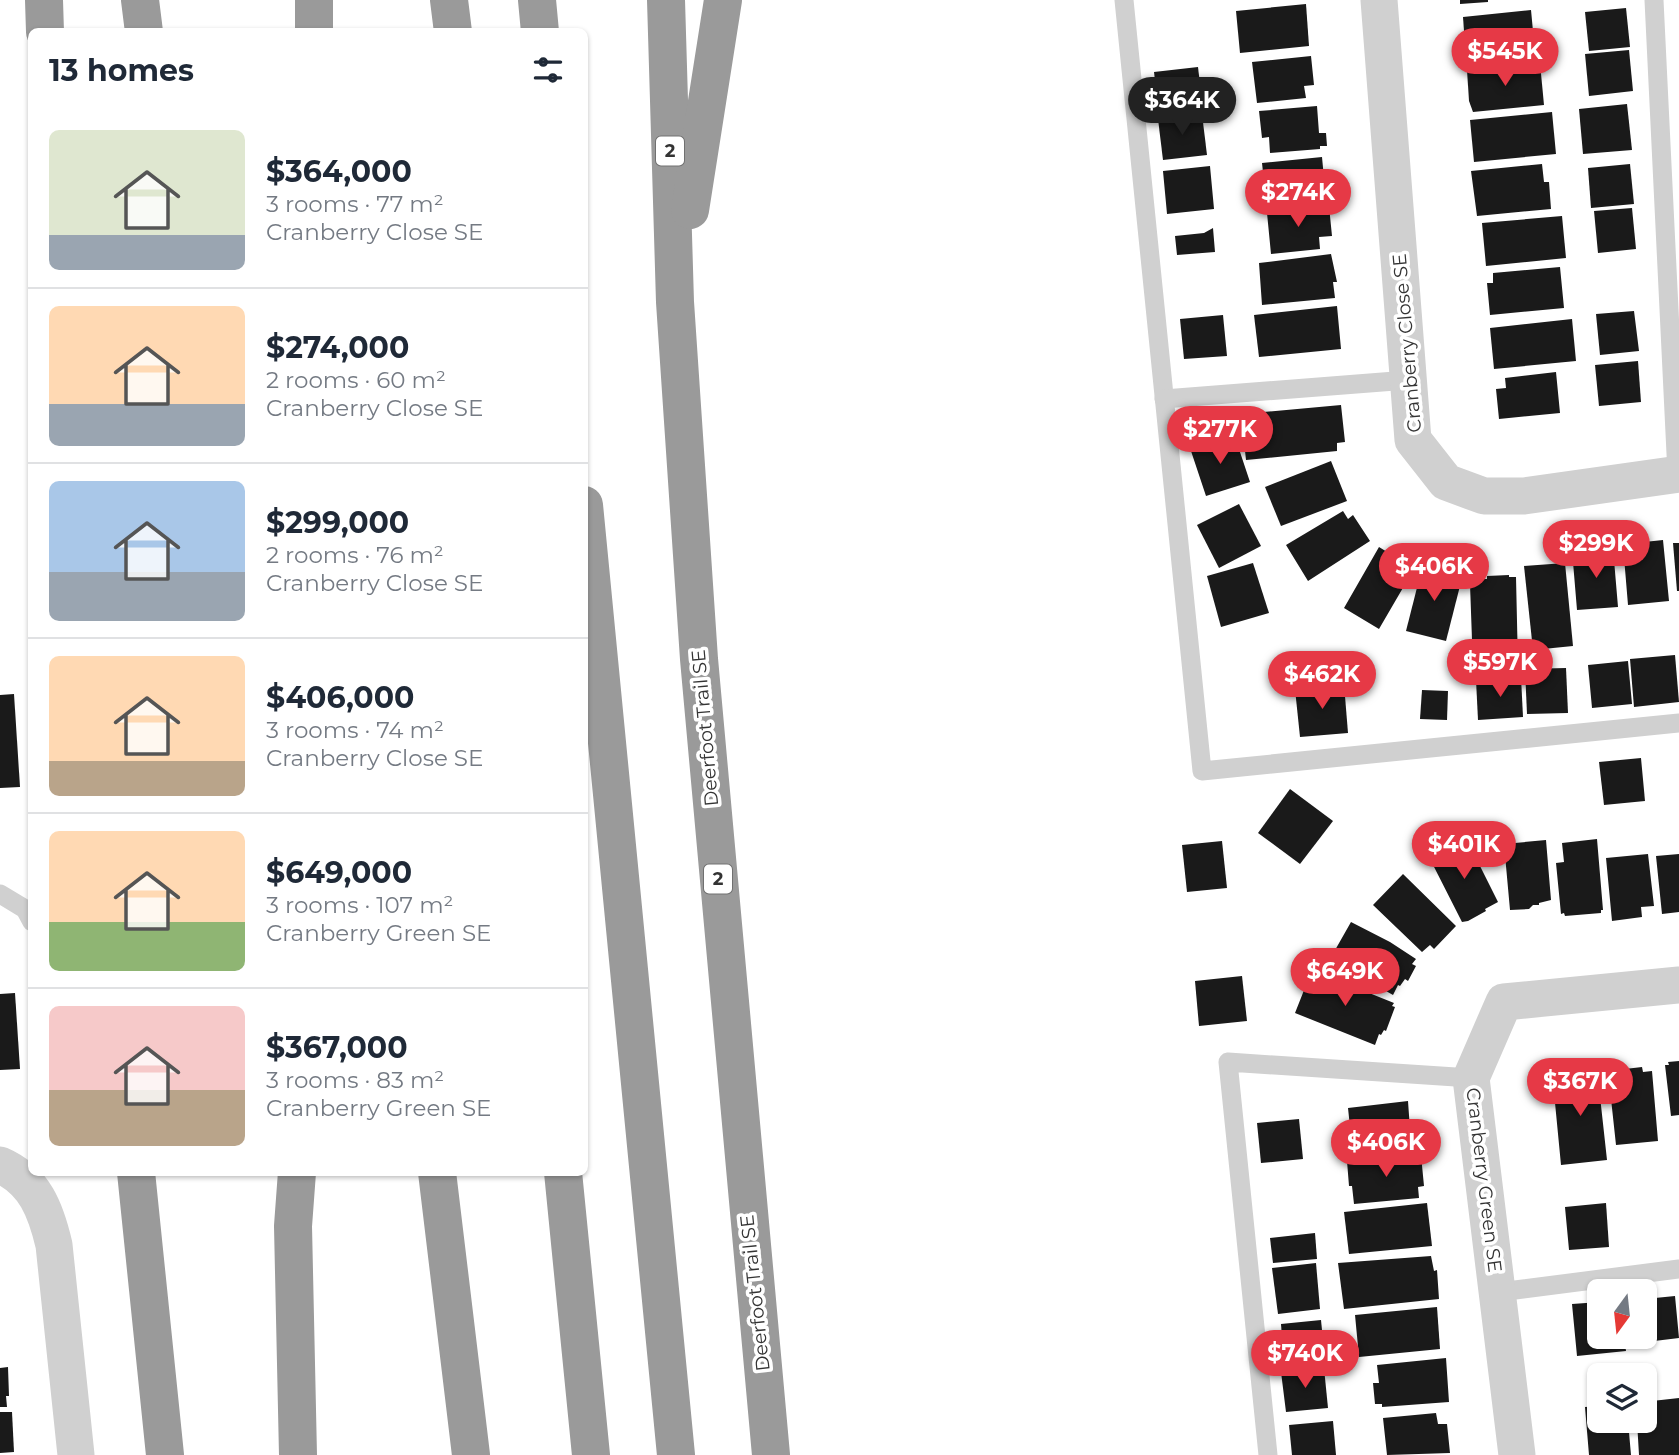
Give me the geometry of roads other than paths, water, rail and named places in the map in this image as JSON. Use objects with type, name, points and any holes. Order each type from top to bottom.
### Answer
[{"type":"highway","points":[[44,0],[46,28]]},
{"type":"highway","points":[[140,0],[144,28]]},
{"type":"highway","points":[[314,0],[314,28]]},
{"type":"highway","points":[[449,0],[452,28]]},
{"type":"highway","points":[[537,0],[540,28]]},
{"type":"highway","name":"Deerfoot Trail SE","points":[[666,0],[675,302],[700,672],[771,1455]]},
{"type":"highway","points":[[675,302],[723,0]]},
{"type":"highway","points":[[588,546],[676,1455]]},
{"type":"highway","points":[[136,1176],[165,1455]]},
{"type":"highway","points":[[297,1176],[293,1226],[298,1455]]},
{"type":"highway","points":[[436,1176],[471,1455]]},
{"type":"highway","points":[[563,1176],[591,1455]]},
{"type":"street","name":"Cranberry Close SE","points":[[1379,0],[1413,440],[1446,482],[1484,496],[1524,496],[1678,474]]},
{"type":"street","name":"Cranberry Green SE","points":[[1517,1455],[1471,1078],[1504,1002],[1679,985]]},
{"type":"street","points":[[19,1170],[47,1214],[54,1245],[76,1455]]},
{"type":"lane","points":[[1124,0],[1202,771],[1679,723]]},
{"type":"lane","points":[[1654,0],[1678,474]]},
{"type":"lane","points":[[1164,399],[1409,380]]},
{"type":"lane","points":[[0,894],[25,909],[28,915]]},
{"type":"lane","points":[[1268,1455],[1228,1062],[1471,1078]]},
{"type":"lane","points":[[1499,1292],[1679,1269]]}]
